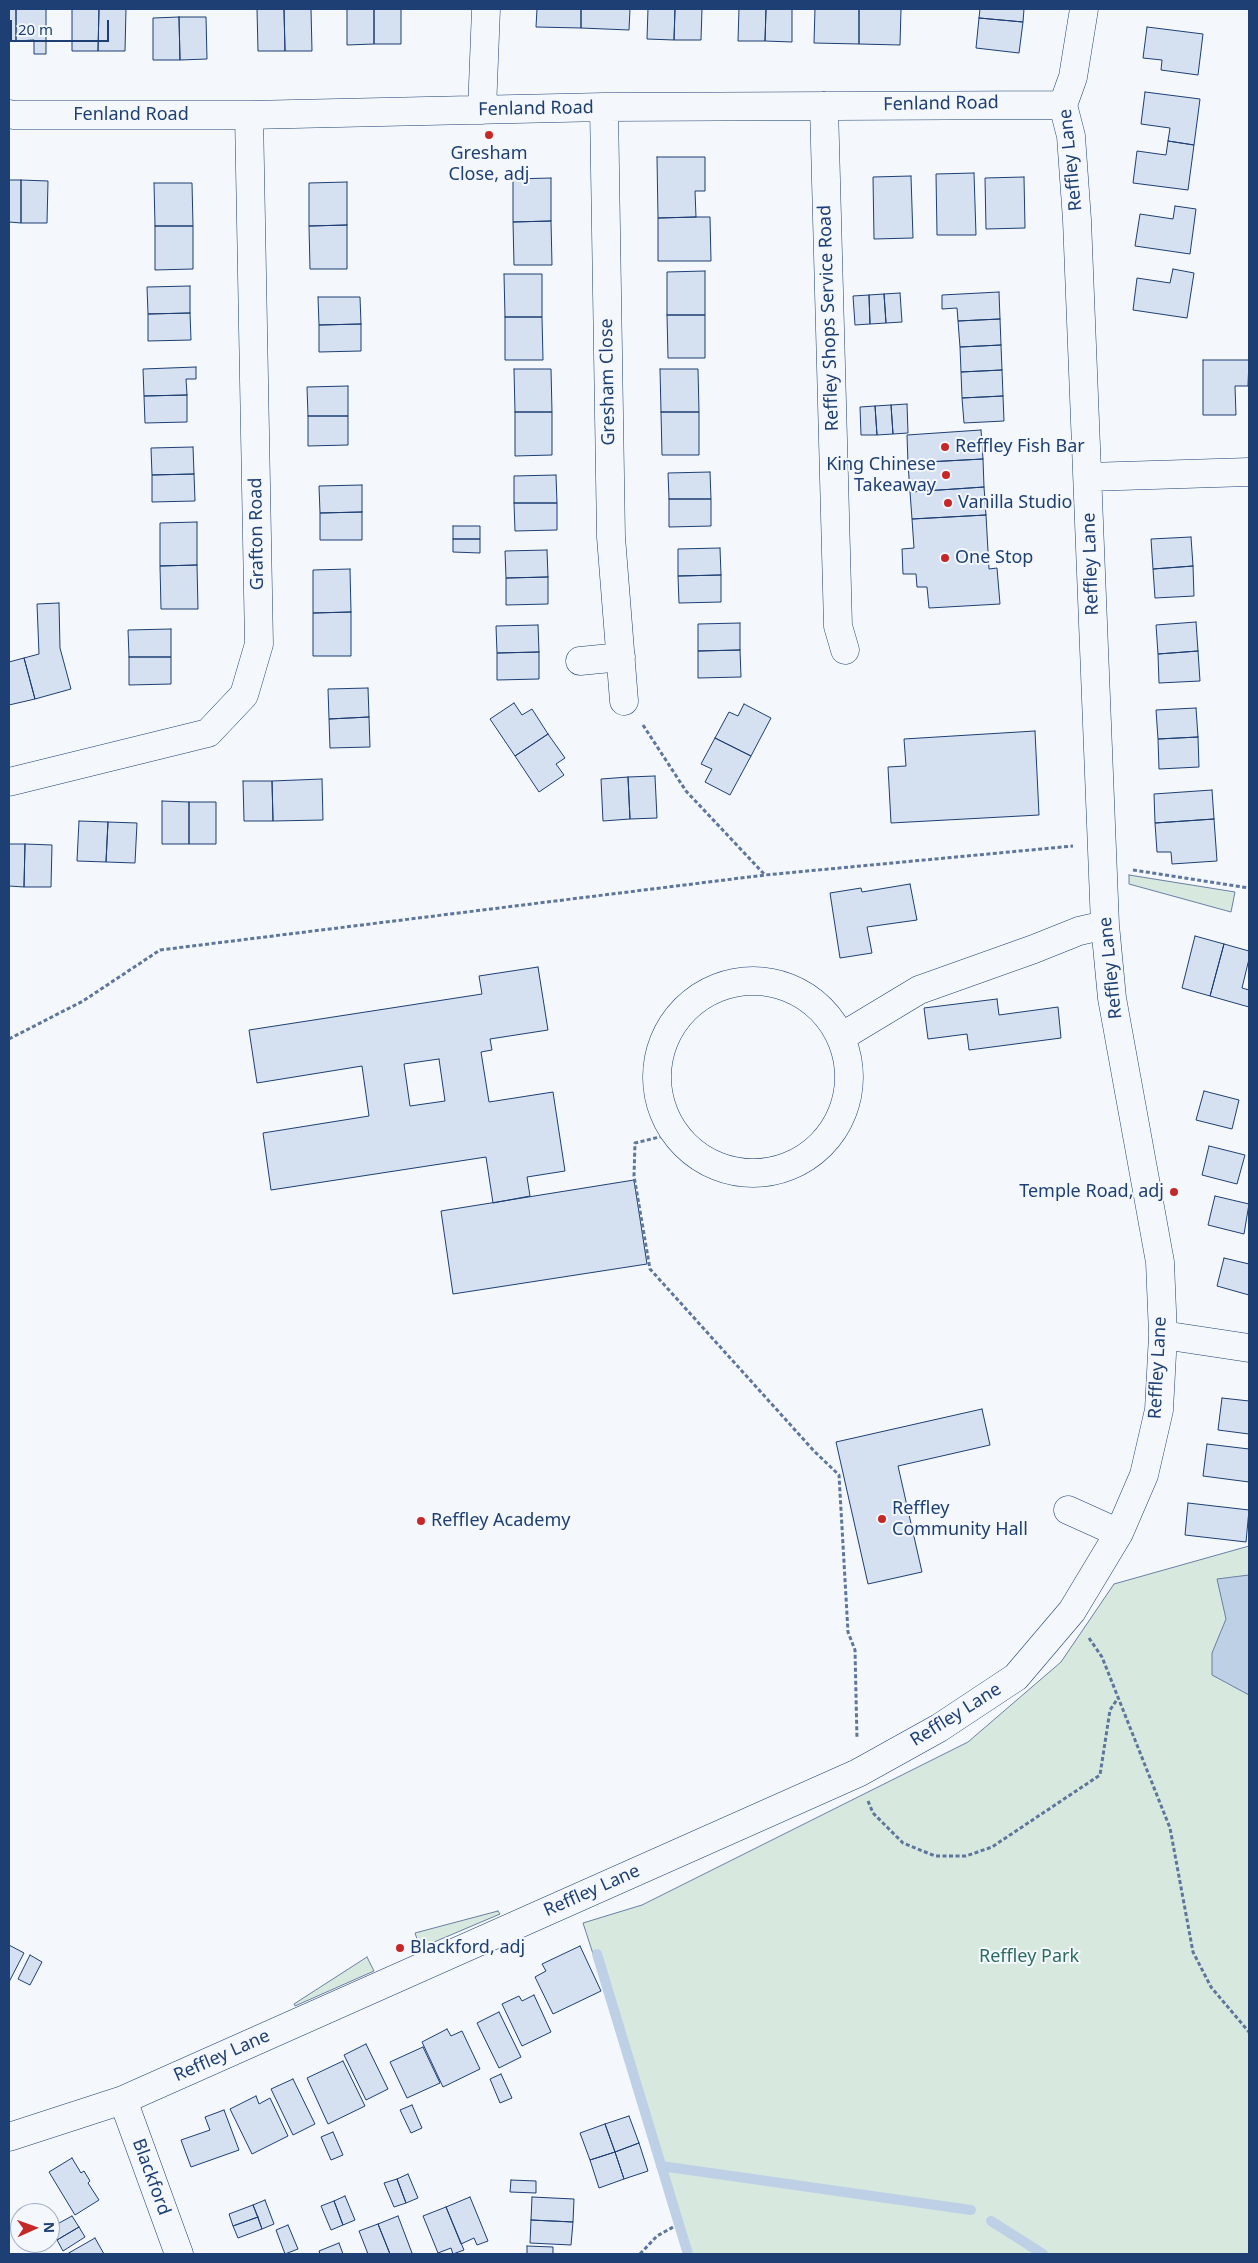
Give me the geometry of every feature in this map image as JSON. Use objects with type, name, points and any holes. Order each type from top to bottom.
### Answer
[{"type":"street","points":[[482,110],[486,9]]},
{"type":"street","name":"Reffley Lane","points":[[9,2137],[123,2100],[858,1773],[939,1728],[1016,1677],[1072,1611],[1119,1533],[1144,1476],[1159,1410],[1163,1335],[1160,1262],[1112,998],[1105,925],[1077,220],[1070,136],[1063,105],[1073,77],[1084,9]]},
{"type":"street","name":"Fenland Road","points":[[9,114],[249,115],[604,107],[1063,105]]},
{"type":"street","name":"Reffley Shops Service Road","points":[[824,106],[838,626],[845,650]]},
{"type":"street","name":"Gresham Close","points":[[604,107],[611,537],[624,701]]},
{"type":"street","name":"Grafton Road","points":[[9,782],[208,733],[244,695],[259,644],[249,115]]},
{"type":"street","points":[[1088,477],[1249,472]]},
{"type":"street","points":[[580,661],[621,657]]},
{"type":"street","points":[[841,1037],[918,990],[1079,931],[1105,925]]},
{"type":"street","points":[[751,980],[787,986],[804,995],[818,1006],[841,1037],[847,1056],[849,1076],[847,1097],[841,1116],[831,1133],[818,1148],[801,1160],[783,1169],[763,1173],[723,1168],[705,1160],[689,1148],[676,1133],[666,1117],[660,1099],[657,1080],[659,1061],[664,1043],[672,1026],[683,1011],[698,998],[714,989],[732,983],[751,980]]},
{"type":"street","points":[[1163,1335],[1249,1348]]},
{"type":"street","points":[[1068,1510],[1119,1533]]},
{"type":"street","name":"Blackford","points":[[123,2100],[180,2254]]},
{"type":"path","points":[[624,701],[633,710],[686,791],[765,875]]},
{"type":"path","points":[[9,1039],[83,1001],[160,950],[765,875],[1079,845]]},
{"type":"path","points":[[1103,872],[1125,869],[1249,888]]},
{"type":"path","points":[[676,1133],[635,1143],[634,1176],[650,1269],[814,1451],[839,1475],[848,1632],[855,1650],[858,1773],[873,1813],[903,1843],[935,1856],[966,1856],[992,1847],[1100,1775],[1110,1710],[1118,1698]]},
{"type":"path","points":[[1072,1611],[1102,1657],[1170,1828],[1192,1952],[1211,1986],[1249,2032]]},
{"type":"path","points":[[640,2254],[657,2236],[675,2226]]},
{"type":"green space","points":[[1129,875],[1235,892],[1231,912],[1129,884]]},
{"type":"green space","name":"Reffley Park","points":[[1249,1546],[1249,2254],[685,2254],[632,2074],[583,1923],[642,1905],[968,1742],[1061,1662],[1114,1584]]},
{"type":"green space","points":[[498,1911],[500,1914],[420,1948],[415,1933]]},
{"type":"green space","points":[[367,1957],[374,1971],[295,2006],[294,2004]]},
{"type":"water","points":[[1249,1575],[1249,1695],[1212,1675],[1212,1653],[1226,1619],[1217,1579]]},
{"type":"building","points":[[9,9],[16,9],[16,41],[9,41]]},
{"type":"building","points":[[16,9],[46,9],[46,54],[34,54],[34,40],[16,41]]},
{"type":"building","points":[[72,9],[99,9],[98,51],[72,51]]},
{"type":"building","points":[[99,9],[126,9],[125,51],[98,51]]},
{"type":"building","points":[[257,9],[284,9],[285,51],[258,51]]},
{"type":"building","points":[[284,9],[311,9],[312,51],[285,51]]},
{"type":"building","points":[[347,9],[374,9],[374,44],[347,45]]},
{"type":"building","points":[[374,9],[401,9],[401,44],[374,44]]},
{"type":"building","points":[[537,9],[581,9],[581,28],[536,27]]},
{"type":"building","points":[[581,9],[630,9],[629,30],[581,28]]},
{"type":"building","points":[[648,9],[675,9],[674,40],[647,39]]},
{"type":"building","points":[[675,9],[702,9],[701,40],[674,40]]},
{"type":"building","points":[[739,9],[766,9],[765,41],[738,41]]},
{"type":"building","points":[[766,9],[792,9],[792,42],[765,41]]},
{"type":"building","points":[[815,9],[859,9],[859,44],[814,43]]},
{"type":"building","points":[[859,9],[901,9],[900,45],[859,44]]},
{"type":"building","points":[[980,9],[1024,9],[1023,22],[979,18]]},
{"type":"building","points":[[179,17],[180,60],[153,60],[153,18]]},
{"type":"building","points":[[179,17],[206,17],[207,59],[180,60]]},
{"type":"building","points":[[979,18],[1023,22],[1019,53],[976,48]]},
{"type":"building","points":[[1147,27],[1203,34],[1198,75],[1161,70],[1162,60],[1143,58]]},
{"type":"building","points":[[1145,92],[1200,99],[1194,145],[1168,141],[1170,128],[1141,124]]},
{"type":"building","points":[[1168,141],[1194,145],[1188,190],[1133,183],[1137,151],[1166,155]]},
{"type":"building","points":[[657,157],[705,157],[705,191],[695,191],[696,217],[658,218]]},
{"type":"building","points":[[974,173],[976,235],[937,235],[936,174]]},
{"type":"building","points":[[911,176],[913,238],[874,239],[873,177]]},
{"type":"building","points":[[1024,177],[1025,228],[986,229],[985,178]]},
{"type":"building","points":[[551,178],[551,221],[513,222],[513,179]]},
{"type":"building","points":[[9,180],[21,180],[21,223],[9,222]]},
{"type":"building","points":[[21,180],[48,181],[47,223],[21,223]]},
{"type":"building","points":[[347,182],[347,225],[309,226],[309,183]]},
{"type":"building","points":[[154,183],[192,183],[193,226],[155,226]]},
{"type":"building","points":[[1175,206],[1196,209],[1190,254],[1135,246],[1140,214],[1173,219]]},
{"type":"building","points":[[710,217],[711,261],[658,261],[658,218]]},
{"type":"building","points":[[551,221],[552,265],[514,265],[513,222]]},
{"type":"building","points":[[347,225],[347,269],[310,269],[309,226]]},
{"type":"building","points":[[155,226],[193,226],[193,269],[155,270]]},
{"type":"building","points":[[1173,269],[1194,273],[1187,318],[1133,310],[1137,278],[1170,283]]},
{"type":"building","points":[[705,271],[705,315],[667,315],[667,272]]},
{"type":"building","points":[[504,274],[542,274],[542,317],[505,317]]},
{"type":"building","points":[[190,286],[190,313],[148,314],[147,287]]},
{"type":"building","points":[[999,292],[1000,319],[958,321],[957,308],[942,309],[942,295]]},
{"type":"building","points":[[900,293],[902,322],[886,323],[884,294]]},
{"type":"building","points":[[884,294],[886,323],[870,324],[869,295]]},
{"type":"building","points":[[869,295],[870,324],[855,325],[853,296]]},
{"type":"building","points":[[318,297],[360,297],[361,324],[319,325]]},
{"type":"building","points":[[190,313],[191,340],[148,341],[148,314]]},
{"type":"building","points":[[667,315],[705,315],[705,358],[668,358]]},
{"type":"building","points":[[505,317],[542,317],[543,360],[505,360]]},
{"type":"building","points":[[1000,319],[1001,345],[960,347],[958,321]]},
{"type":"building","points":[[361,324],[361,351],[319,352],[319,325]]},
{"type":"building","points":[[1001,345],[1002,370],[961,372],[960,347]]},
{"type":"building","points":[[1203,360],[1249,360],[1248,386],[1235,386],[1236,415],[1203,415]]},
{"type":"building","points":[[196,367],[196,379],[186,379],[187,395],[144,396],[143,369]]},
{"type":"building","points":[[514,369],[551,369],[552,412],[515,412]]},
{"type":"building","points":[[660,369],[698,369],[699,412],[661,412]]},
{"type":"building","points":[[1002,370],[1003,396],[962,398],[961,372]]},
{"type":"building","points":[[348,386],[348,416],[308,416],[307,387]]},
{"type":"building","points":[[187,395],[187,422],[145,423],[144,396]]},
{"type":"building","points":[[1003,396],[1004,421],[964,423],[962,398]]},
{"type":"building","points":[[907,404],[908,433],[893,434],[891,405]]},
{"type":"building","points":[[891,405],[893,434],[877,435],[875,406]]},
{"type":"building","points":[[875,406],[877,435],[861,435],[860,407]]},
{"type":"building","points":[[515,412],[552,412],[552,455],[515,456]]},
{"type":"building","points":[[661,412],[699,412],[699,455],[662,455]]},
{"type":"building","points":[[308,416],[348,416],[348,445],[308,446]]},
{"type":"building","name":"Reffley Fish Bar","points":[[981,430],[983,459],[908,463],[907,435]]},
{"type":"building","points":[[193,447],[194,474],[152,475],[151,448]]},
{"type":"building","name":"King Chinese Takeaway","points":[[983,459],[984,487],[910,492],[908,463]]},
{"type":"building","points":[[710,472],[711,499],[669,499],[668,473]]},
{"type":"building","points":[[194,474],[195,501],[152,502],[152,475]]},
{"type":"building","points":[[556,475],[557,503],[514,503],[514,476]]},
{"type":"building","points":[[362,485],[362,512],[320,513],[319,486]]},
{"type":"building","name":"Vanilla Studio","points":[[984,487],[986,515],[912,519],[910,492]]},
{"type":"building","points":[[669,499],[711,499],[711,526],[669,527]]},
{"type":"building","points":[[514,503],[557,503],[557,530],[515,531]]},
{"type":"building","points":[[362,512],[362,540],[320,540],[320,513]]},
{"type":"building","name":"One Stop","points":[[986,515],[989,569],[997,568],[1000,604],[929,608],[927,587],[917,587],[916,574],[903,574],[902,549],[914,548],[912,519]]},
{"type":"building","points":[[197,522],[197,565],[160,566],[160,523]]},
{"type":"building","points":[[453,526],[480,526],[480,539],[453,539]]},
{"type":"building","points":[[1191,537],[1193,566],[1153,569],[1151,539]]},
{"type":"building","points":[[453,539],[480,539],[480,553],[453,552]]},
{"type":"building","points":[[720,548],[721,575],[678,576],[678,549]]},
{"type":"building","points":[[547,550],[548,577],[506,578],[505,551]]},
{"type":"building","points":[[197,565],[198,609],[161,609],[160,566]]},
{"type":"building","points":[[1193,566],[1194,596],[1155,598],[1153,569]]},
{"type":"building","points":[[350,569],[351,612],[313,613],[313,570]]},
{"type":"building","points":[[721,575],[721,602],[679,603],[678,576]]},
{"type":"building","points":[[548,577],[548,604],[506,605],[506,578]]},
{"type":"building","points":[[59,603],[60,648],[71,689],[35,699],[24,658],[39,654],[37,604]]},
{"type":"building","points":[[351,612],[351,656],[313,656],[313,613]]},
{"type":"building","points":[[1196,622],[1198,651],[1158,654],[1156,625]]},
{"type":"building","points":[[740,623],[740,650],[698,651],[698,624]]},
{"type":"building","points":[[538,625],[539,652],[497,653],[496,626]]},
{"type":"building","points":[[171,629],[171,657],[129,657],[128,630]]},
{"type":"building","points":[[740,650],[741,677],[698,678],[698,651]]},
{"type":"building","points":[[1198,651],[1200,681],[1159,683],[1158,654]]},
{"type":"building","points":[[539,652],[539,679],[497,680],[497,653]]},
{"type":"building","points":[[129,657],[171,657],[171,684],[129,685]]},
{"type":"building","points":[[24,658],[35,699],[9,705],[9,662]]},
{"type":"building","points":[[368,688],[369,717],[329,719],[328,689]]},
{"type":"building","points":[[514,703],[522,715],[532,709],[548,734],[515,756],[490,719]]},
{"type":"building","points":[[744,704],[771,718],[751,756],[715,738],[729,712],[738,716]]},
{"type":"building","points":[[1196,708],[1198,737],[1158,739],[1156,710]]},
{"type":"building","points":[[369,717],[370,747],[330,748],[329,719]]},
{"type":"building","points":[[1035,731],[1039,815],[891,823],[888,767],[906,766],[904,739]]},
{"type":"building","points":[[548,734],[565,758],[556,764],[564,775],[539,792],[515,756]]},
{"type":"building","points":[[1198,737],[1199,767],[1159,769],[1158,739]]},
{"type":"building","points":[[715,738],[751,756],[730,795],[705,782],[712,769],[701,764]]},
{"type":"building","points":[[655,776],[657,818],[630,819],[628,777]]},
{"type":"building","points":[[628,777],[630,819],[603,821],[601,779]]},
{"type":"building","points":[[322,779],[323,820],[273,821],[272,781]]},
{"type":"building","points":[[243,781],[272,781],[273,821],[244,821]]},
{"type":"building","points":[[1212,790],[1214,819],[1155,823],[1154,794]]},
{"type":"building","points":[[162,801],[189,802],[189,844],[162,844]]},
{"type":"building","points":[[189,802],[216,802],[216,844],[189,844]]},
{"type":"building","points":[[1214,819],[1217,861],[1172,864],[1171,852],[1157,852],[1155,823]]},
{"type":"building","points":[[79,821],[108,822],[106,862],[77,861]]},
{"type":"building","points":[[108,822],[137,823],[135,863],[106,862]]},
{"type":"building","points":[[9,844],[25,844],[24,887],[9,886]]},
{"type":"building","points":[[25,844],[52,845],[51,887],[24,887]]},
{"type":"building","points":[[910,884],[917,920],[867,927],[872,953],[840,958],[830,893],[861,888],[862,892]]},
{"type":"building","points":[[1195,936],[1224,944],[1210,996],[1182,988]]},
{"type":"building","points":[[1224,944],[1249,951],[1242,988],[1249,990],[1249,1007],[1210,996]]},
{"type":"building","points":[[538,967],[548,1030],[490,1039],[492,1050],[481,1052],[489,1102],[553,1092],[565,1171],[527,1177],[530,1196],[493,1203],[486,1157],[271,1190],[263,1133],[369,1116],[362,1066],[257,1083],[249,1030],[482,994],[479,976]],"holes":[[[439,1059],[445,1101],[410,1106],[404,1064]]]},
{"type":"building","points":[[997,999],[999,1015],[1058,1007],[1061,1038],[969,1050],[967,1034],[928,1039],[924,1008]]},
{"type":"building","points":[[1204,1091],[1239,1100],[1232,1129],[1196,1120]]},
{"type":"building","points":[[1209,1146],[1245,1155],[1237,1184],[1202,1175]]},
{"type":"building","points":[[634,1180],[647,1264],[453,1294],[441,1211]]},
{"type":"building","points":[[1215,1196],[1249,1204],[1244,1234],[1208,1225]]},
{"type":"building","points":[[1224,1258],[1249,1264],[1249,1295],[1217,1286]]},
{"type":"building","points":[[1222,1398],[1249,1401],[1249,1434],[1218,1430]]},
{"type":"building","name":"Reffley Community Hall","points":[[982,1409],[990,1445],[898,1466],[922,1572],[868,1584],[836,1442]]},
{"type":"building","points":[[1207,1444],[1249,1449],[1249,1482],[1203,1476]]},
{"type":"building","points":[[1188,1503],[1249,1510],[1246,1542],[1185,1535]]},
{"type":"building","points":[[9,1945],[24,1953],[9,1982]]},
{"type":"building","points":[[580,1946],[601,1991],[553,2014],[535,1977],[546,1971],[542,1964]]},
{"type":"building","points":[[30,1955],[42,1962],[30,1985],[18,1979]]},
{"type":"building","points":[[534,1995],[551,2032],[522,2046],[502,2004],[519,1996],[522,2001]]},
{"type":"building","points":[[499,2012],[521,2057],[499,2068],[477,2023]]},
{"type":"building","points":[[447,2029],[451,2036],[462,2031],[480,2069],[443,2087],[422,2042]]},
{"type":"building","points":[[366,2044],[388,2089],[366,2100],[344,2055]]},
{"type":"building","points":[[423,2047],[440,2083],[407,2098],[390,2062]]},
{"type":"building","points":[[343,2061],[365,2106],[328,2124],[307,2078]]},
{"type":"building","points":[[501,2074],[512,2098],[500,2103],[490,2079]]},
{"type":"building","points":[[293,2079],[315,2124],[293,2135],[271,2089]]},
{"type":"building","points":[[256,2096],[259,2104],[270,2098],[288,2136],[252,2154],[230,2109]]},
{"type":"building","points":[[412,2105],[422,2128],[411,2133],[400,2110]]},
{"type":"building","points":[[224,2110],[239,2150],[191,2167],[181,2140],[210,2130],[205,2117]]},
{"type":"building","points":[[629,2116],[639,2143],[615,2152],[605,2124]]},
{"type":"building","points":[[605,2124],[615,2152],[590,2160],[580,2133]]},
{"type":"building","points":[[333,2132],[343,2155],[331,2160],[321,2137]]},
{"type":"building","points":[[639,2143],[648,2171],[624,2179],[615,2152]]},
{"type":"building","points":[[615,2152],[624,2179],[599,2188],[590,2160]]},
{"type":"building","points":[[72,2158],[81,2173],[84,2171],[90,2181],[88,2183],[99,2200],[75,2215],[49,2172]]},
{"type":"building","points":[[408,2174],[418,2198],[406,2203],[397,2179]]},
{"type":"building","points":[[397,2179],[406,2203],[394,2207],[384,2183]]},
{"type":"building","points":[[511,2180],[536,2181],[536,2193],[510,2192]]},
{"type":"building","points":[[345,2196],[355,2220],[343,2225],[334,2201]]},
{"type":"building","points":[[470,2197],[488,2241],[477,2245],[474,2238],[461,2244],[446,2207]]},
{"type":"building","points":[[532,2197],[574,2199],[573,2222],[531,2220]]},
{"type":"building","points":[[265,2200],[274,2224],[262,2229],[253,2205]]},
{"type":"building","points":[[334,2201],[343,2225],[331,2230],[321,2206]]},
{"type":"building","points":[[253,2205],[258,2217],[233,2226],[229,2214]]},
{"type":"building","points":[[446,2207],[464,2250],[453,2254],[451,2248],[438,2253],[423,2216]]},
{"type":"building","points":[[72,2216],[79,2227],[60,2238],[60,2223]]},
{"type":"building","points":[[398,2216],[412,2253],[409,2254],[390,2254],[378,2224]]},
{"type":"building","points":[[258,2217],[262,2229],[238,2238],[233,2226]]},
{"type":"building","points":[[531,2220],[573,2222],[571,2245],[530,2243]]},
{"type":"building","points":[[378,2224],[390,2254],[368,2254],[359,2231]]},
{"type":"building","points":[[288,2225],[298,2249],[285,2254],[276,2230]]},
{"type":"building","points":[[79,2227],[85,2237],[63,2251],[60,2246],[60,2238]]},
{"type":"building","points":[[95,2238],[104,2254],[67,2254]]},
{"type":"building","points":[[339,2243],[343,2254],[320,2254],[319,2251]]},
{"type":"building","points":[[527,2246],[553,2247],[553,2254],[527,2254]]},
{"type":"waterway","points":[[597,1954],[688,2254]]},
{"type":"waterway","points":[[661,2166],[971,2210]]},
{"type":"waterway","points":[[991,2221],[1043,2254]]},
{"type":"place","name":"Gresham Close, adj","points":[[489,135]]},
{"type":"place","name":"Reffley Fish Bar","points":[[945,447]]},
{"type":"place","name":"King Chinese Takeaway","points":[[946,475]]},
{"type":"place","name":"Vanilla Studio","points":[[948,503]]},
{"type":"place","name":"One Stop","points":[[945,558]]},
{"type":"place","name":"Temple Road, adj","points":[[1174,1192]]},
{"type":"place","name":"Reffley Community Hall","points":[[882,1519]]},
{"type":"place","name":"Reffley Academy","points":[[421,1521]]},
{"type":"place","name":"Blackford, adj","points":[[400,1948]]}]
